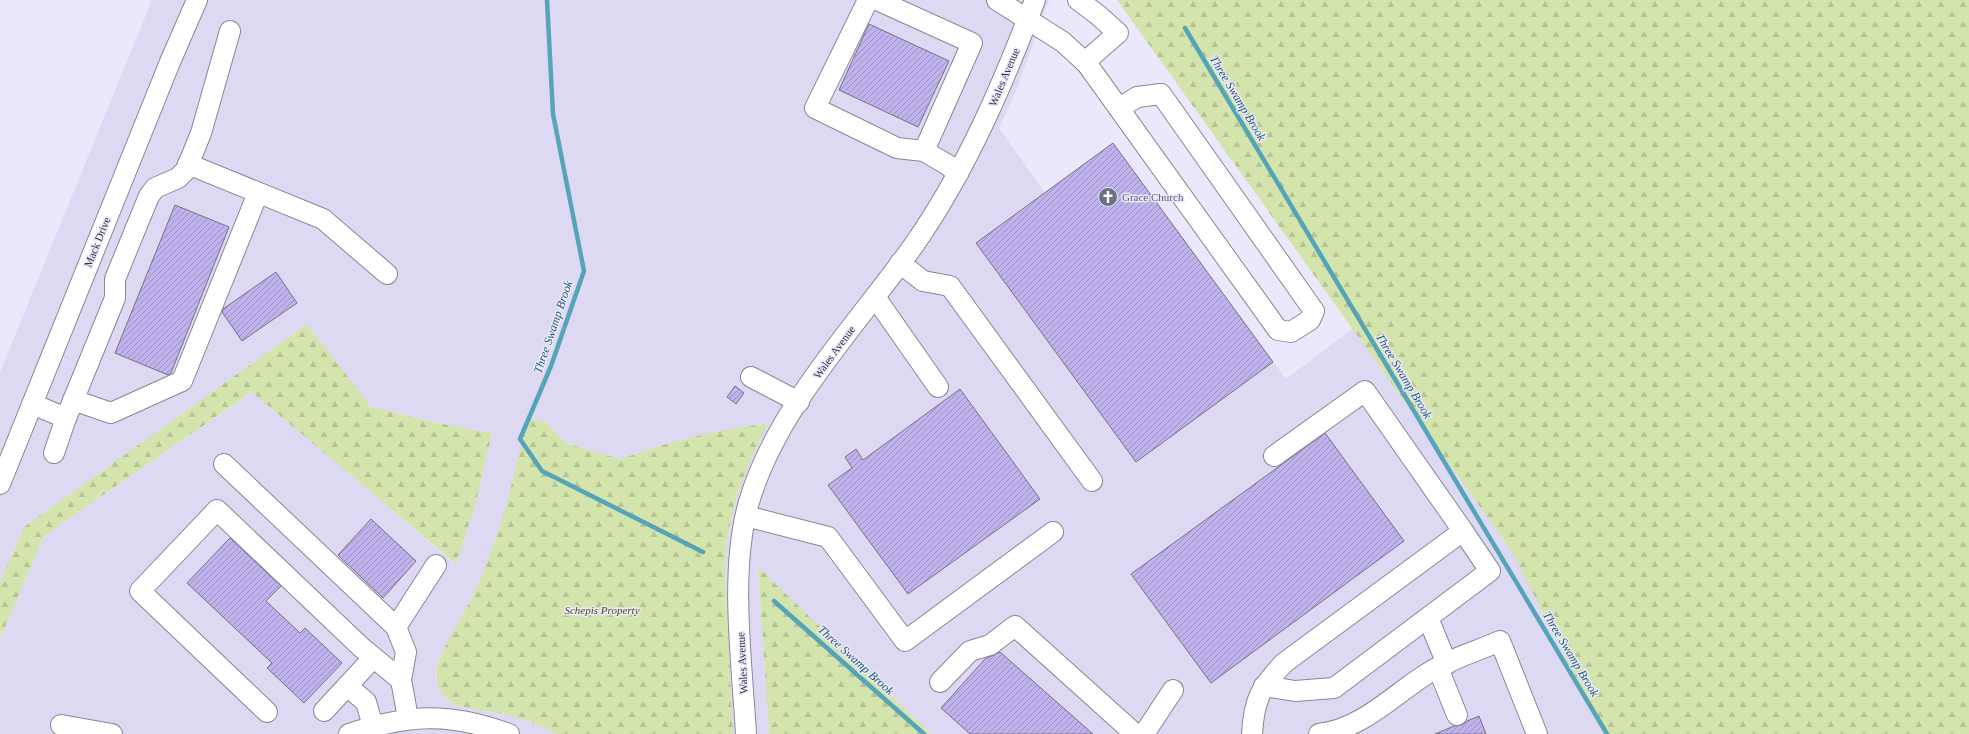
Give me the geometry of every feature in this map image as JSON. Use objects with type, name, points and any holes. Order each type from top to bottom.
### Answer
[{"type":"street","name":"Mack Drive","points":[[0,484],[170,62],[197,0]]},
{"type":"street","points":[[868,0],[815,108],[897,148],[924,151],[948,165],[958,174]]},
{"type":"street","points":[[877,0],[972,43],[924,151]]},
{"type":"street","points":[[997,0],[1063,42],[1085,62],[1120,108],[1278,330],[1291,332],[1310,320],[1314,311],[1161,94],[1137,97],[1120,108]]},
{"type":"street","name":"Wales Avenue","points":[[746,734],[739,571],[740,548],[753,490],[769,452],[799,402],[926,227],[958,174],[990,108],[1028,20],[1035,0]]},
{"type":"street","points":[[1078,0],[1118,33],[1085,62]]},
{"type":"street","points":[[54,452],[115,298],[115,279],[149,196],[155,188],[183,174],[201,133],[230,31]]},
{"type":"street","points":[[188,164],[323,219],[387,274]]},
{"type":"street","points":[[32,404],[111,413],[182,381],[258,192]]},
{"type":"street","points":[[101,232],[130,243]]},
{"type":"street","points":[[900,264],[923,282],[950,286],[1092,481]]},
{"type":"street","points":[[875,297],[938,387]]},
{"type":"street","points":[[751,377],[799,402]]},
{"type":"street","points":[[1264,686],[1295,691],[1334,688],[1490,571],[1365,391],[1274,456]]},
{"type":"street","points":[[224,464],[396,627],[406,652],[401,680],[408,718]]},
{"type":"street","points":[[267,712],[140,591],[217,510],[373,658],[401,680]]},
{"type":"street","points":[[746,516],[828,537],[905,641],[1053,532]]},
{"type":"street","points":[[1252,734],[1253,718],[1258,695],[1284,663],[1462,531]]},
{"type":"street","points":[[396,627],[436,565]]},
{"type":"street","points":[[1428,618],[1457,715]]},
{"type":"street","points":[[940,682],[970,651],[990,645],[1015,626],[1135,734]]},
{"type":"street","points":[[1319,734],[1344,729],[1358,723],[1426,674],[1500,641],[1537,734]]},
{"type":"street","points":[[324,711],[373,658]]},
{"type":"street","points":[[347,686],[366,702],[373,726]]},
{"type":"street","points":[[1144,734],[1173,690]]},
{"type":"street","points":[[350,734],[373,726],[408,718],[442,718],[486,726],[509,734]]},
{"type":"street","points":[[61,725],[112,734]]},
{"type":"shaded area","points":[[152,0],[1049,0],[1016,91],[999,128],[1045,193],[1113,143],[1286,379],[1379,309],[1969,0],[1738,734],[931,734],[758,568],[769,734],[733,734],[725,571],[726,542],[737,495],[767,423],[669,443],[620,459],[566,443],[545,421],[527,420],[511,490],[496,540],[477,588],[446,645],[435,672],[441,692],[457,706],[505,714],[529,721],[557,734],[0,734],[0,639],[44,536],[253,392],[455,564],[474,509],[492,433],[438,423],[370,407],[307,324],[24,527],[0,582],[0,372]]},
{"type":"green space","points":[[1117,0],[1969,0],[1969,734],[1603,734],[1513,553]]},
{"type":"green space","points":[[307,324],[371,407],[438,423],[492,433],[474,509],[456,564],[252,392],[44,536],[0,639],[0,582],[24,527]]},
{"type":"green space","name":"Schepis Property","points":[[527,419],[545,421],[566,443],[620,459],[669,443],[718,431],[768,423],[751,459],[737,495],[726,542],[725,571],[733,734],[557,734],[529,721],[505,714],[457,706],[451,703],[443,695],[438,684],[436,672],[437,665],[486,567],[512,483]]},
{"type":"green space","points":[[758,567],[931,734],[769,734]]},
{"type":"building","points":[[869,24],[949,61],[918,127],[839,90]]},
{"type":"building","points":[[1113,143],[1273,362],[1136,462],[976,243]]},
{"type":"building","points":[[175,205],[229,227],[171,373],[168,375],[115,353]]},
{"type":"building","points":[[276,272],[297,303],[242,341],[222,312],[223,309]]},
{"type":"building","points":[[735,386],[744,393],[736,404],[727,397]]},
{"type":"building","points":[[960,389],[1040,499],[908,594],[828,485],[852,468],[845,457],[856,449],[863,460]]},
{"type":"building","points":[[1325,433],[1404,541],[1211,683],[1131,574]]},
{"type":"building","points":[[371,519],[416,561],[383,598],[338,555]]},
{"type":"building","points":[[230,538],[281,586],[266,601],[300,633],[305,628],[342,663],[304,703],[267,668],[272,663],[187,583]]},
{"type":"building","points":[[1000,652],[1093,734],[970,734],[941,708],[985,659]]},
{"type":"building","points":[[1479,716],[1486,734],[1435,734],[1454,726],[1462,725]]},
{"type":"waterway","name":"Three Swamp Brook","points":[[547,0],[553,114],[584,271],[551,366],[520,439],[542,471],[703,552]]},
{"type":"waterway","name":"Three Swamp Brook","points":[[1185,28],[1607,734]]},
{"type":"waterway","name":"Three Swamp Brook","points":[[774,601],[924,734]]},
{"type":"place","name":"Grace Church","points":[[1108,197]]}]
